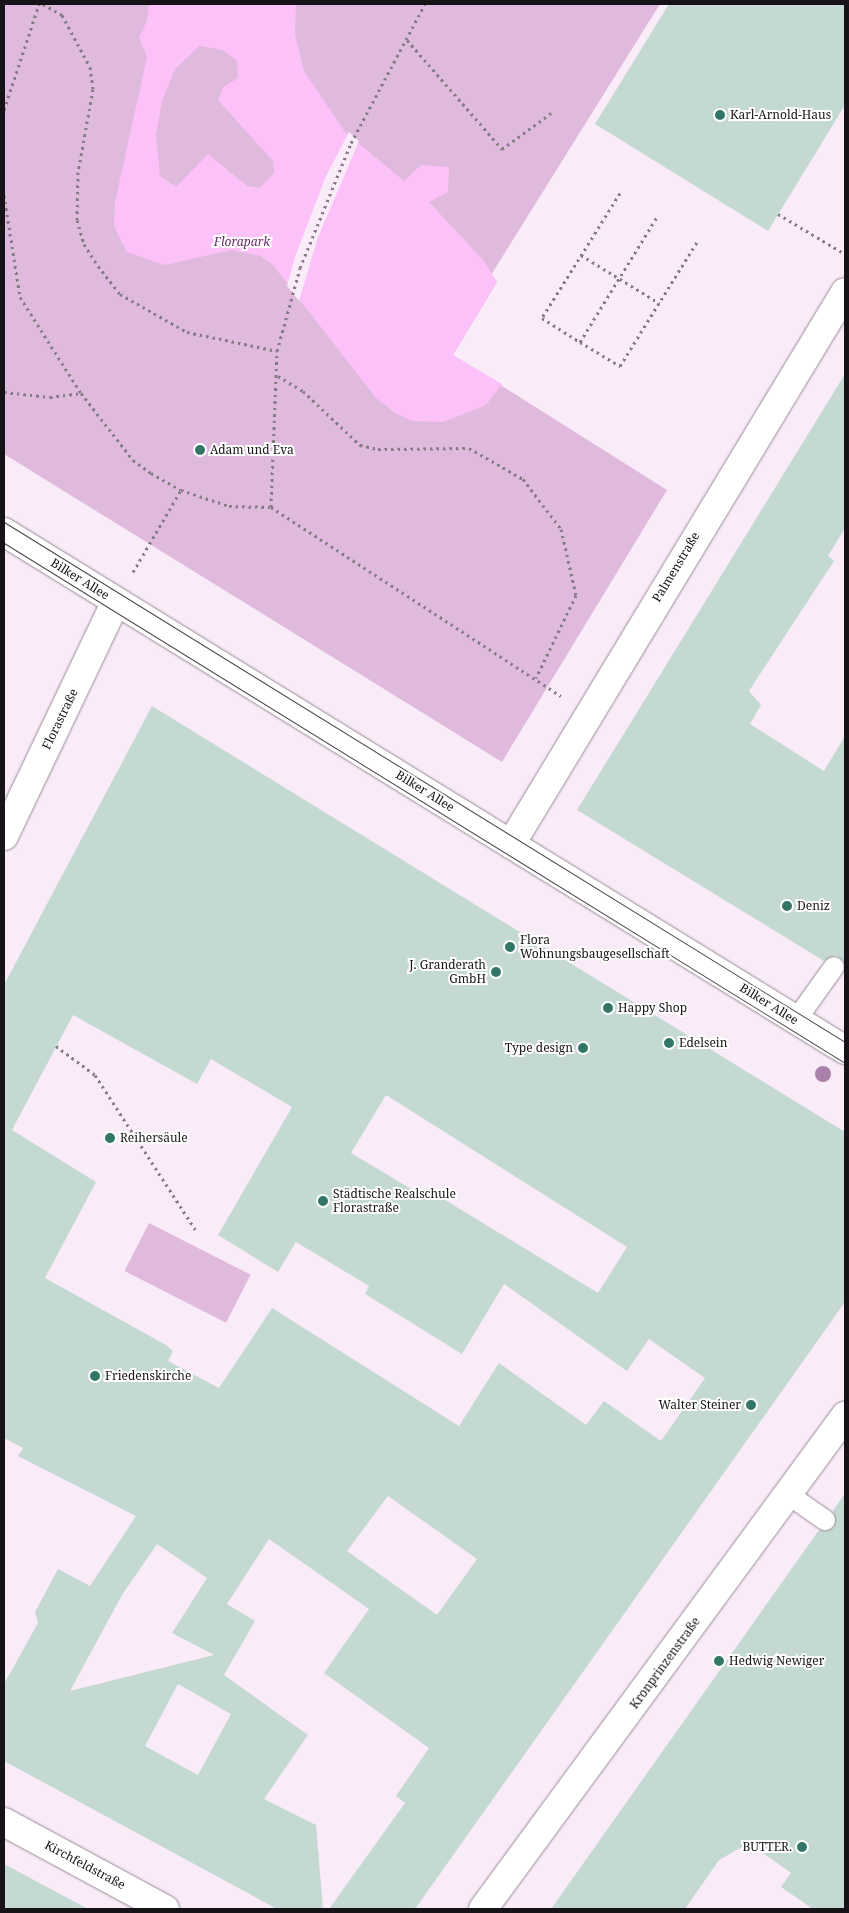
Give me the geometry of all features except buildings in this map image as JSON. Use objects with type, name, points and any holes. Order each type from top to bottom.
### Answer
[{"type":"street","name":"Palmenstraße","points":[[511,844],[587,715],[845,292]]},
{"type":"street","name":"Bilker Allee","points":[[4,532],[845,1050]]},
{"type":"street","name":"Florastraße","points":[[4,836],[116,601]]},
{"type":"street","name":"Kronprinzenstraße","points":[[483,1909],[789,1495],[845,1416]]},
{"type":"street","name":"Kirchfeldstraße","points":[[4,1822],[166,1909]]},
{"type":"lane","points":[[796,1020],[834,967]]},
{"type":"lane","points":[[789,1495],[825,1520]]},
{"type":"path","points":[[4,110],[41,4],[62,15],[90,67],[93,89],[78,172],[77,220],[84,244],[98,266],[120,294],[188,332],[277,351]]},
{"type":"path","points":[[271,507],[278,376],[277,351],[285,319],[329,190],[370,105],[425,4]]},
{"type":"path","points":[[407,40],[502,149],[551,112]]},
{"type":"path","points":[[620,193],[542,318],[620,366],[697,242]]},
{"type":"path","points":[[4,195],[20,297],[81,393],[133,460],[181,490],[229,506],[271,507],[536,678],[587,715]]},
{"type":"path","points":[[778,214],[845,254]]},
{"type":"path","points":[[580,342],[658,217]]},
{"type":"path","points":[[581,255],[659,304]]},
{"type":"path","points":[[278,376],[303,391],[360,444],[378,449],[469,448],[523,479],[561,529],[576,595],[536,678]]},
{"type":"path","points":[[4,392],[50,397],[81,393]]},
{"type":"path","points":[[116,601],[181,490]]},
{"type":"path","points":[[56,1046],[95,1075],[195,1229]]},
{"type":"green space","name":"Florapark","points":[[4,4],[660,4],[491,275],[497,282],[453,355],[667,490],[502,762],[4,454]]},
{"type":"green space","points":[[149,1223],[251,1275],[226,1323],[124,1271]]},
{"type":"shaded area","points":[[149,4],[296,4],[295,35],[304,71],[345,132],[404,181],[421,165],[449,167],[448,192],[429,202],[484,261],[497,282],[453,355],[502,384],[486,405],[443,422],[412,421],[395,413],[376,398],[272,264],[260,256],[232,250],[164,265],[127,252],[114,226],[115,202],[147,57],[139,37],[147,21]],"holes":[[[199,46],[223,50],[237,61],[238,78],[223,87],[218,100],[273,161],[274,173],[260,188],[247,186],[208,154],[176,187],[160,176],[156,135],[162,101],[175,69]]]},
{"type":"pier","points":[[349,132],[359,141],[318,237],[299,301],[287,286],[295,257],[326,176]]},
{"type":"tram line","points":[[4,522],[845,1042]]},
{"type":"tram line","points":[[4,543],[845,1063]]},
{"type":"place","name":"Karl-Arnold-Haus","points":[[720,115]]},
{"type":"place","name":"Adam und Eva","points":[[200,450]]},
{"type":"place","name":"Deniz","points":[[787,906]]},
{"type":"place","name":"Flora Wohnungsbaugesellschaft","points":[[510,947]]},
{"type":"place","name":"J. Granderath GmbH","points":[[496,972]]},
{"type":"place","name":"Happy Shop","points":[[608,1008]]},
{"type":"place","name":"Edelsein","points":[[669,1043]]},
{"type":"place","name":"Type design","points":[[583,1048]]},
{"type":"place","name":"Reihersäule","points":[[110,1138]]},
{"type":"place","name":"Städtische Realschule Florastraße","points":[[323,1201]]},
{"type":"place","name":"Friedenskirche","points":[[95,1376]]},
{"type":"place","name":"Walter Steiner","points":[[751,1405]]},
{"type":"place","name":"Hedwig Newiger","points":[[719,1661]]},
{"type":"place","name":"BUTTER.","points":[[802,1847]]}]
